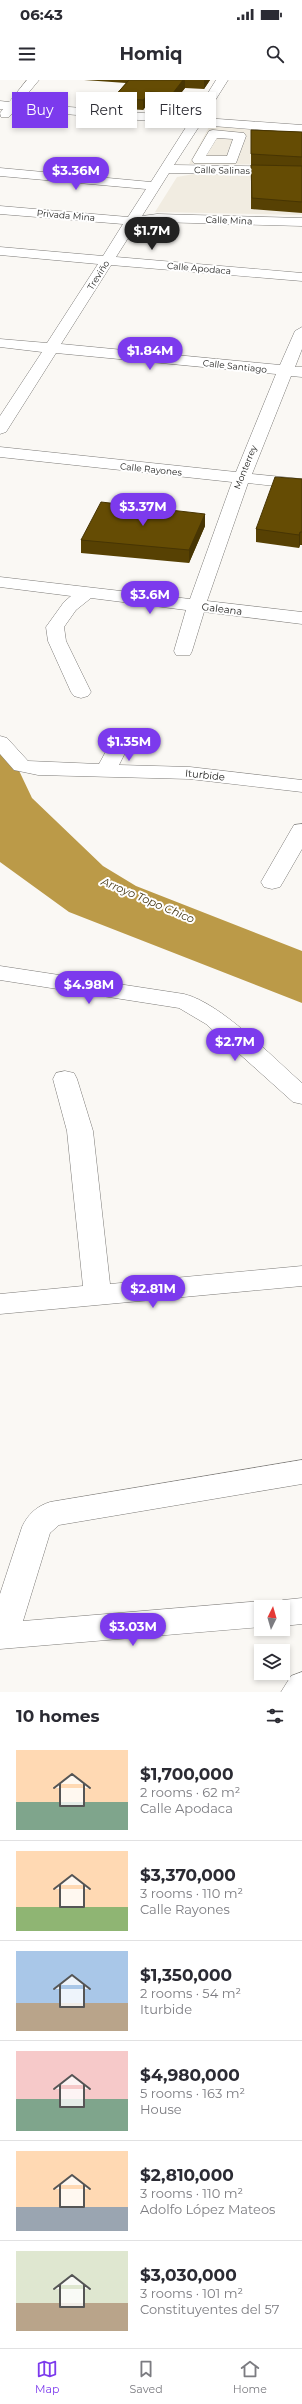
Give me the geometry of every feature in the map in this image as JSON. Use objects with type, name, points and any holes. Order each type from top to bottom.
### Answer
[{"type":"street","points":[[0,120],[6,106],[33,80]]},
{"type":"street","name":"Treviño","points":[[215,92],[222,80]]},
{"type":"street","points":[[6,106],[145,117]]},
{"type":"street","points":[[216,122],[302,128]]},
{"type":"street","name":"Treviño","points":[[0,429],[192,128]]},
{"type":"street","points":[[240,136],[302,140]]},
{"type":"street","name":"Calle Salinas","points":[[166,169],[302,171]]},
{"type":"street","points":[[0,172],[155,186]]},
{"type":"street","name":"Privada Mina","points":[[0,210],[132,221]]},
{"type":"street","name":"Calle Mina","points":[[132,221],[157,218],[302,222]]},
{"type":"street","name":"Calle Apodaca","points":[[0,251],[302,277]]},
{"type":"street","name":"Monterrey","points":[[183,651],[196,606],[240,478],[302,330]]},
{"type":"street","name":"Calle Santiago","points":[[0,343],[302,372]]},
{"type":"street","name":"Calle Rayones","points":[[0,452],[302,484]]},
{"type":"street","name":"Galeana","points":[[0,582],[89,591],[196,606],[301,615]]},
{"type":"street","points":[[81,692],[57,641],[55,627],[70,606],[89,591]]},
{"type":"street","points":[[106,771],[123,738]]},
{"type":"street","name":"Iturbide","points":[[0,742],[21,766],[65,771],[190,773],[302,786]]},
{"type":"street","points":[[272,882],[302,830]]},
{"type":"street","points":[[0,973],[184,1001],[195,1006],[214,1019],[302,1096]]},
{"type":"street","points":[[65,1079],[80,1131],[98,1295]]},
{"type":"street","points":[[0,1304],[302,1276]]},
{"type":"street","points":[[254,1615],[1,1636],[37,1527],[50,1514],[302,1472]]},
{"type":"street","points":[[290,1612],[302,1611]]},
{"type":"street","points":[[297,1692],[302,1686]]},
{"type":"shaded area","points":[[216,126],[302,133],[302,165],[189,164],[208,128],[216,128]]},
{"type":"shaded area","points":[[194,174],[302,175],[302,215],[155,212],[177,177]]},
{"type":"water","name":"Arroyo Topo Chico","points":[[0,740],[13,758],[32,798],[103,866],[136,886],[302,951],[302,1003],[69,912],[0,862]]},
{"type":"building","points":[[129,80],[183,80],[174,92],[145,92],[145,98],[143,100],[137,100],[137,92],[118,92]]},
{"type":"building","points":[[251,130],[302,132],[302,157],[251,154]]},
{"type":"building","points":[[251,165],[302,166],[302,202],[252,198]]},
{"type":"building","points":[[275,477],[302,479],[302,532],[300,532],[299,535],[256,529]]},
{"type":"building","points":[[101,502],[205,514],[189,550],[81,540]]}]
